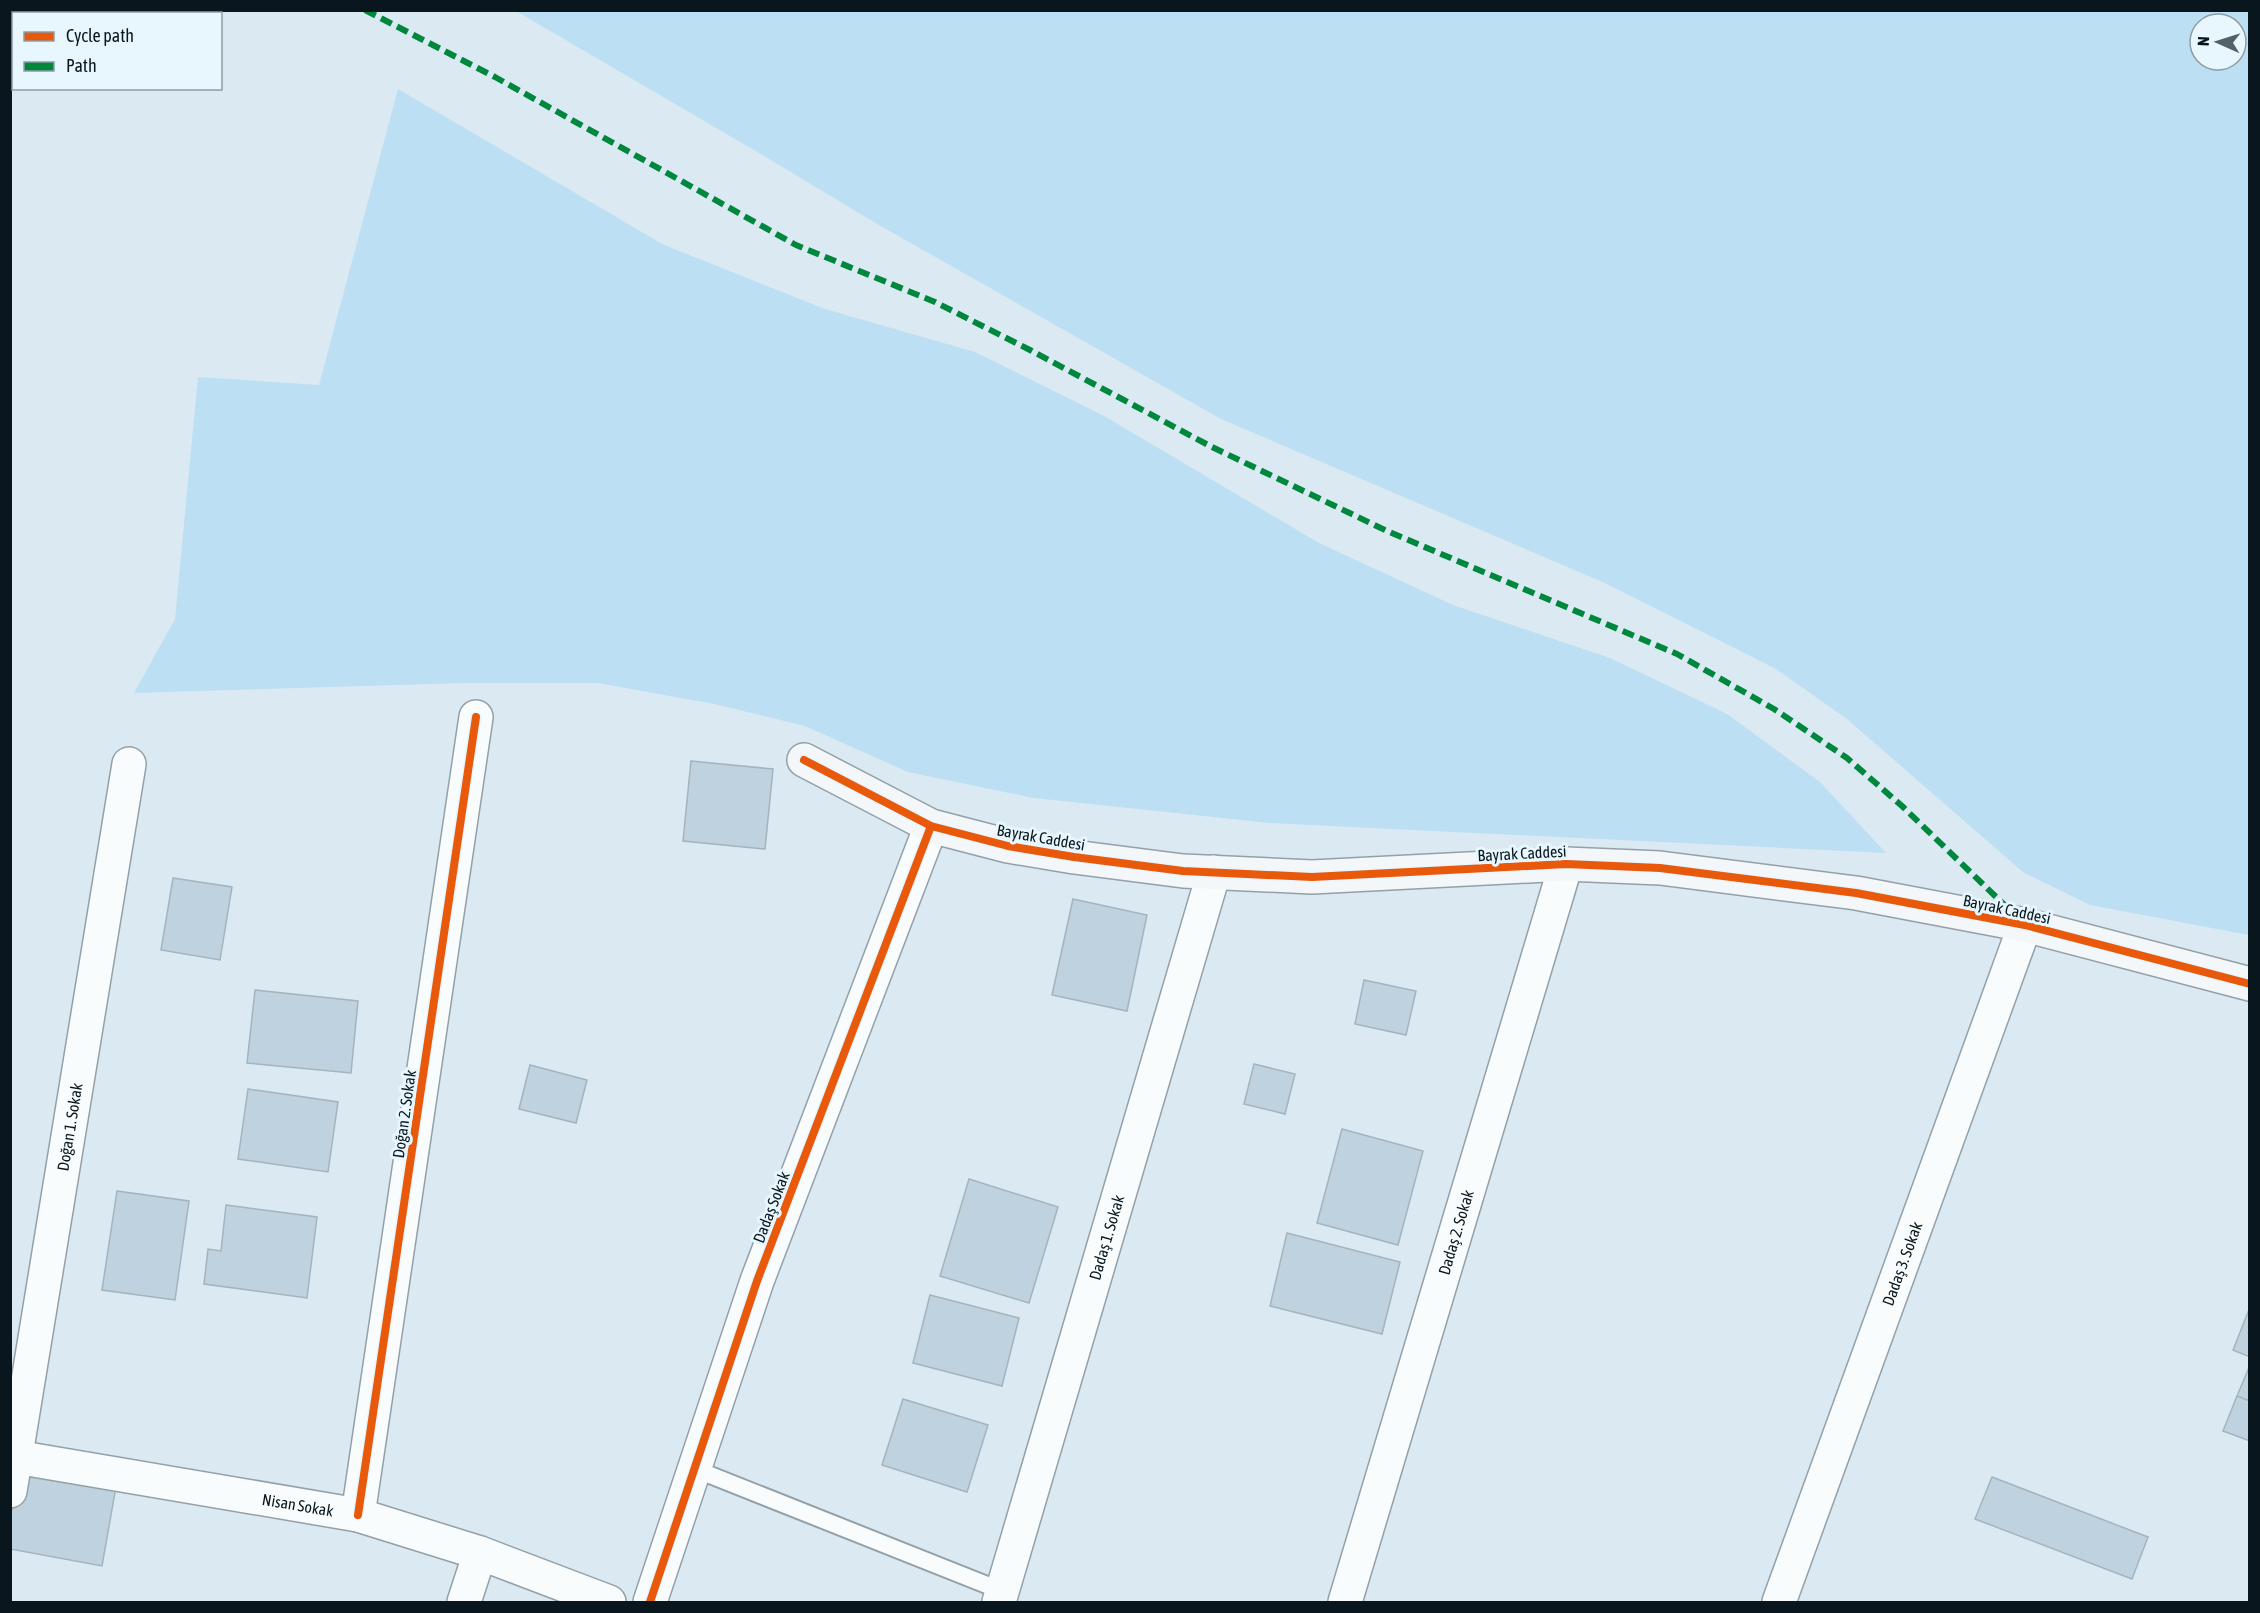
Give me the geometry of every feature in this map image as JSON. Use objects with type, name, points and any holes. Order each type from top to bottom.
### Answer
[{"type":"street","name":"Doğan 2. Sokak","points":[[358,1515],[476,717]]},
{"type":"street","name":"Bayrak Caddesi","points":[[804,760],[931,826],[1008,846],[1074,857],[1183,870],[1312,877],[1566,864],[1660,868],[1856,893],[2025,925],[2250,984]]},
{"type":"street","name":"Doğan 1. Sokak","points":[[10,1491],[129,764]]},
{"type":"street","name":"Dadaş Sokak","points":[[650,1602],[757,1281],[931,826]]},
{"type":"street","name":"Dadaş 2. Sokak","points":[[1345,1602],[1566,864]]},
{"type":"street","name":"Dadaş 1. Sokak","points":[[1000,1597],[1214,872]]},
{"type":"street","name":"Dadaş 3. Sokak","points":[[1779,1602],[2025,925]]},
{"type":"street","name":"Nisan Sokak","points":[[14,1456],[358,1515],[480,1553],[609,1602]]},
{"type":"street","points":[[464,1602],[480,1553]]},
{"type":"lane","points":[[694,1469],[1000,1597]]},
{"type":"shaded area","points":[[516,11],[2249,11],[2249,935],[2090,905],[2023,872],[1847,719],[1776,669],[1605,583],[1221,419],[879,225]]},
{"type":"shaded area","points":[[398,89],[664,245],[825,309],[975,352],[1104,416],[1319,543],[1453,605],[1610,658],[1727,714],[1820,782],[1886,853],[1270,823],[1034,798],[908,772],[805,726],[714,704],[598,683],[464,683],[134,693],[175,619],[198,377],[319,385]]},
{"type":"building","points":[[691,761],[773,769],[765,849],[683,841]]},
{"type":"building","points":[[173,878],[232,887],[220,960],[161,950]]},
{"type":"building","points":[[1073,899],[1147,915],[1127,1011],[1052,995]]},
{"type":"building","points":[[1364,980],[1416,991],[1406,1035],[1355,1024]]},
{"type":"building","points":[[255,990],[358,1001],[351,1073],[247,1063]]},
{"type":"building","points":[[1254,1064],[1295,1074],[1285,1114],[1244,1104]]},
{"type":"building","points":[[530,1065],[587,1080],[576,1123],[519,1109]]},
{"type":"building","points":[[248,1089],[338,1102],[328,1172],[238,1159]]},
{"type":"building","points":[[1342,1129],[1423,1151],[1398,1245],[1317,1223]]},
{"type":"building","points":[[969,1179],[1058,1207],[1029,1303],[940,1276]]},
{"type":"building","points":[[117,1191],[189,1201],[175,1300],[102,1290]]},
{"type":"building","points":[[226,1205],[317,1217],[307,1298],[204,1284],[208,1249],[221,1251]]},
{"type":"building","points":[[1287,1233],[1400,1262],[1382,1334],[1270,1306]]},
{"type":"building","points":[[930,1295],[1019,1318],[1002,1386],[913,1363]]},
{"type":"building","points":[[2250,1307],[2250,1357],[2233,1350]]},
{"type":"building","points":[[2250,1365],[2250,1401],[2237,1396]]},
{"type":"building","points":[[2237,1396],[2250,1401],[2250,1441],[2223,1431]]},
{"type":"building","points":[[903,1399],[988,1425],[967,1492],[882,1465]]},
{"type":"building","points":[[21,1463],[117,1481],[102,1566],[10,1549],[10,1518]]},
{"type":"building","points":[[1992,1477],[2148,1537],[2132,1579],[1975,1519]]},
{"type":"marked path","points":[[365,10],[495,77],[796,245],[935,302],[1212,447],[1387,531],[1677,654],[1774,709],[1847,758],[1902,806],[2022,922]]},
{"type":"cycle path","points":[[358,1515],[476,717]]},
{"type":"cycle path","points":[[804,760],[931,826],[1008,846],[1074,857],[1183,871],[1312,877],[1566,864],[1660,868],[1856,893],[2025,925],[2250,984]]},
{"type":"cycle path","points":[[650,1602],[757,1281],[931,826]]}]
